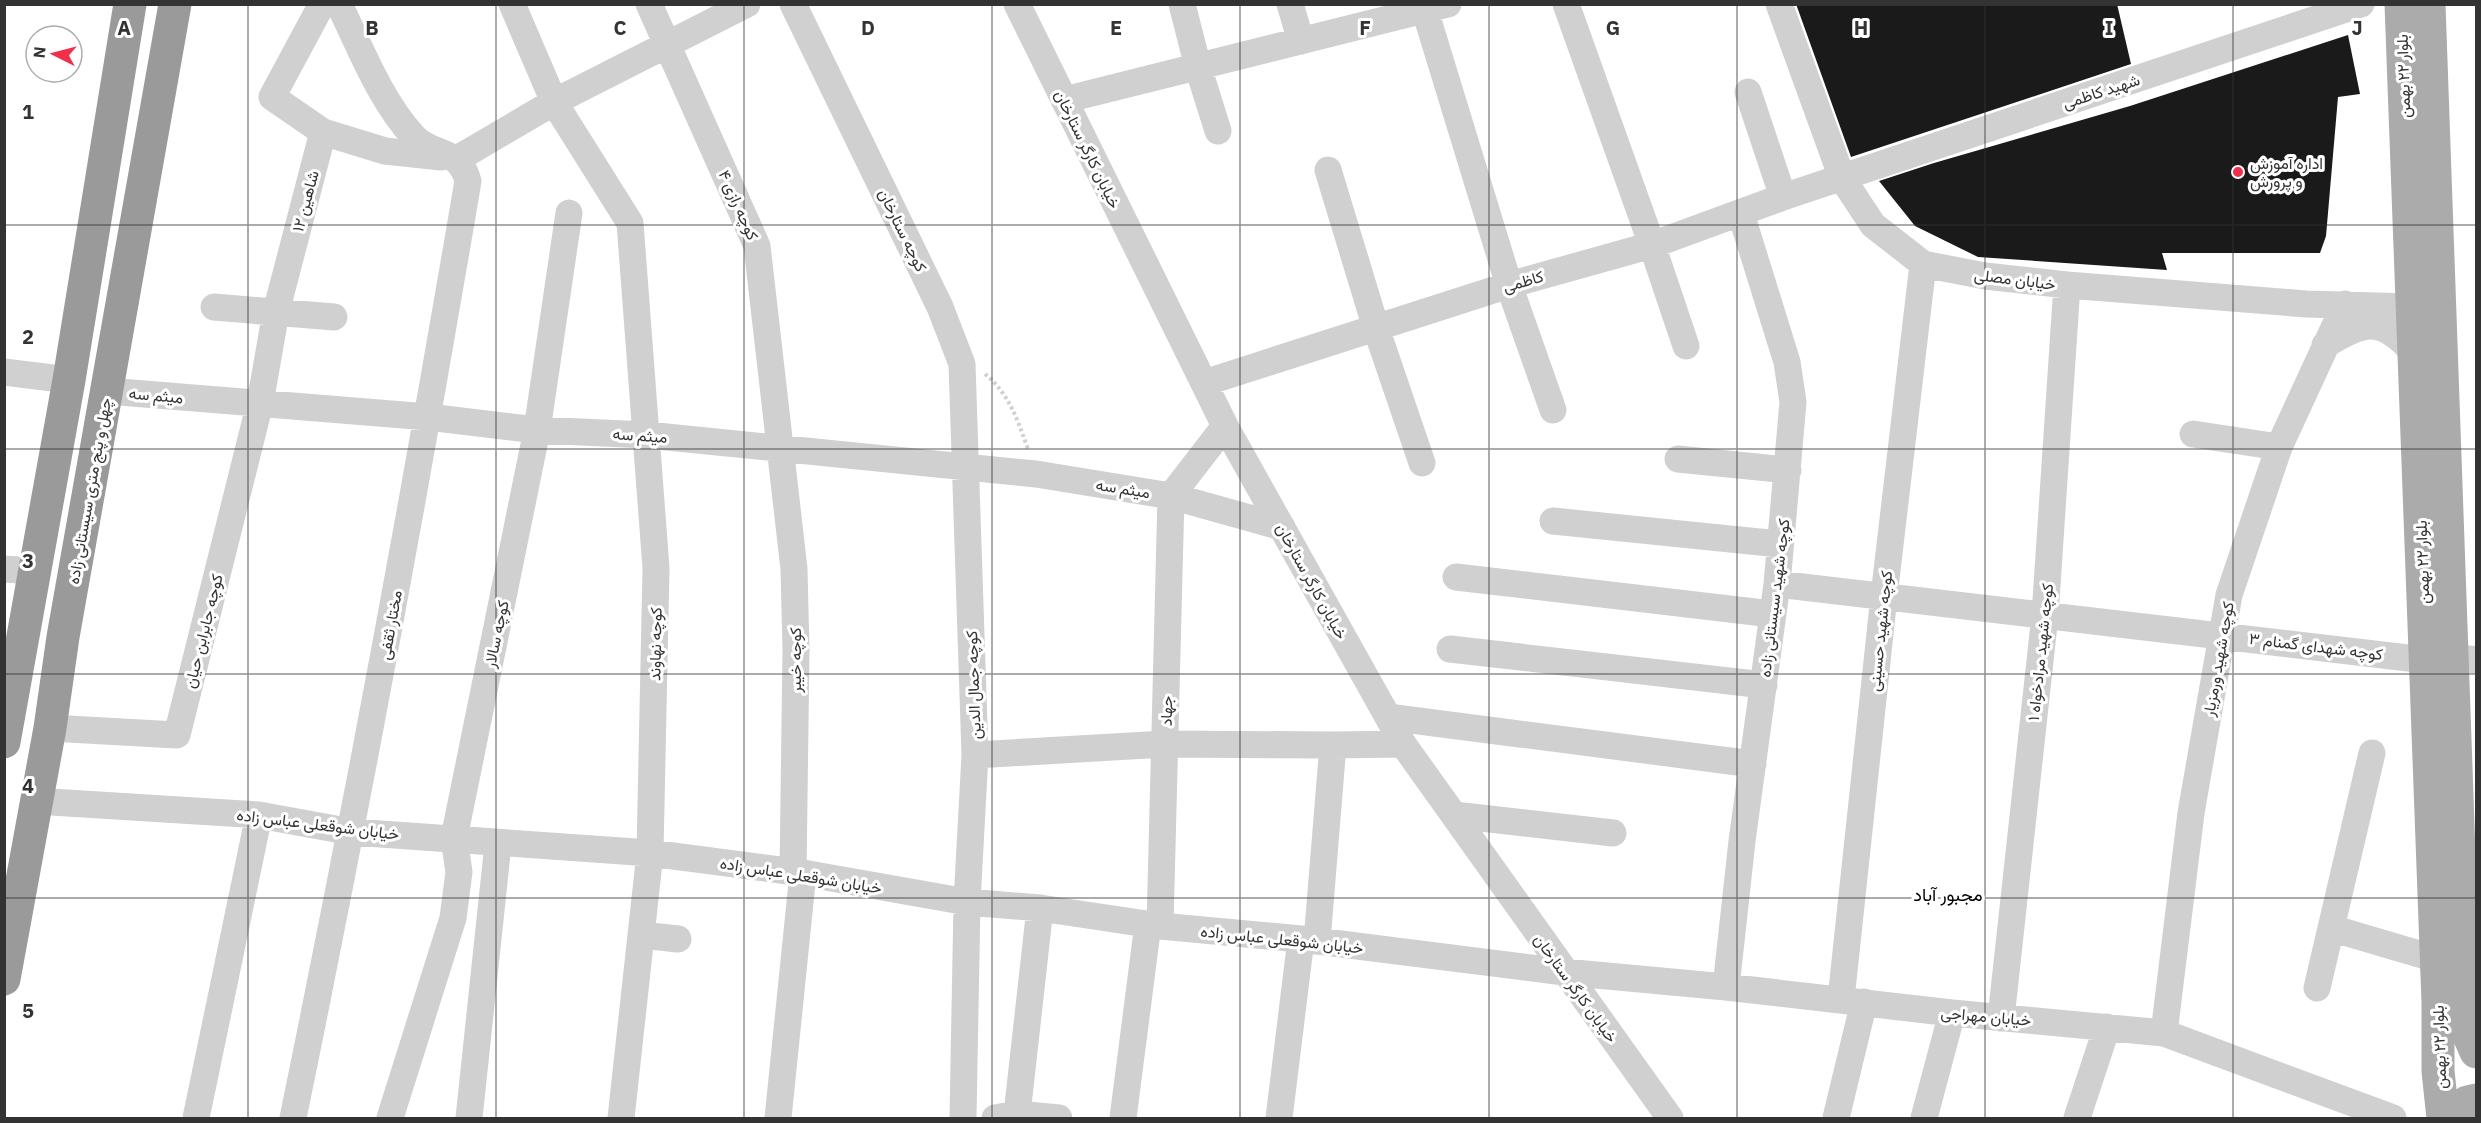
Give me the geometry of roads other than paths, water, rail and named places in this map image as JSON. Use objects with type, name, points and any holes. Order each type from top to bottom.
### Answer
[{"type":"highway","points":[[4,742],[20,570],[69,380],[129,4]]},
{"type":"highway","name":"چهل و پنج متری سیستانی زاده","points":[[4,979],[50,728],[65,625],[175,4]]},
{"type":"main road","name":"بلوار ۲۲ بهمن","points":[[2401,4],[2452,659],[2466,1029],[2476,1052]]},
{"type":"main road","name":"بلوار ۲۲ بهمن","points":[[2429,4],[2425,306],[2414,353],[2452,659],[2436,959],[2438,1071],[2443,1119]]},
{"type":"main road","points":[[2438,1071],[2448,1077],[2462,1077],[2476,1059]]},
{"type":"main road","points":[[2448,1119],[2467,1102],[2476,1100]]},
{"type":"street","points":[[322,4],[272,96],[323,132],[385,151],[457,159],[554,102],[747,4]]},
{"type":"street","points":[[339,4],[394,112],[416,139],[457,159]]},
{"type":"street","name":"کوچه نهاوند","points":[[512,4],[554,102],[630,223],[656,568],[650,853],[621,1119]]},
{"type":"street","name":"کوچه رازی ۴","points":[[649,4],[757,246],[779,448]]},
{"type":"street","name":"کوچه ستارخان","points":[[793,4],[940,307],[962,364],[965,468]]},
{"type":"street","name":"خیابان کارگر ستارخان","points":[[1017,4],[1225,426],[1403,744],[1670,1119]]},
{"type":"street","points":[[1182,4],[1218,131]]},
{"type":"street","points":[[1290,4],[1301,41]]},
{"type":"street","points":[[1566,4],[1686,346]]},
{"type":"street","name":"خیابان مصلی","points":[[1779,4],[1842,178],[1873,225],[1923,264],[1985,276],[2067,285],[2306,304],[2425,306]]},
{"type":"street","name":"شهید کاظمی","points":[[1842,178],[2361,4]]},
{"type":"street","points":[[1064,100],[1432,6],[1509,285],[1553,410]]},
{"type":"street","points":[[1748,92],[1783,197]]},
{"type":"street","name":"شاهین ۱۲","points":[[260,404],[276,312],[323,132]]},
{"type":"street","name":"مختار ثقفی","points":[[293,1119],[351,832],[428,417],[468,181],[465,168],[457,159]]},
{"type":"street","points":[[1328,170],[1376,328],[1422,463]]},
{"type":"street","name":"کاظمی","points":[[1204,383],[1509,285],[1652,245],[1842,178]]},
{"type":"street","name":"کوچه سالار","points":[[390,1119],[453,918],[459,872],[454,838],[537,430],[569,213]]},
{"type":"street","name":"کوچه شهید سیستانی زاده","points":[[1726,987],[1777,584],[1793,402],[1787,362],[1741,214]]},
{"type":"street","name":"کوچه شهید حسینی","points":[[1836,1119],[1853,1001],[1884,596],[1923,264]]},
{"type":"street","name":"۱ کوچه شهید مرادخواه","points":[[2001,1018],[2044,615],[2067,285]]},
{"type":"street","name":"کوچه شهید ورمزیار","points":[[2164,1033],[2191,813],[2229,595],[2279,447],[2345,304]]},
{"type":"street","points":[[214,307],[334,317]]},
{"type":"street","points":[[2325,345],[2355,327],[2380,326],[2397,335],[2414,353]]},
{"type":"street","points":[[4,372],[69,380]]},
{"type":"street","name":"میثم سه","points":[[107,391],[428,417],[537,430],[647,435],[1036,474],[1171,496],[1281,527]]},
{"type":"street","name":"کوچه جابرابن حیان","points":[[50,728],[177,735],[260,404]]},
{"type":"street","name":"میثم سه","points":[[1171,496],[1225,426]]},
{"type":"street","points":[[2193,434],[2279,447]]},
{"type":"street","name":"کوچه خیبر","points":[[778,1119],[798,873],[794,569],[779,448]]},
{"type":"street","points":[[1678,459],[1788,470]]},
{"type":"street","name":"کوچه جمال الدین","points":[[963,1119],[967,902],[975,755],[965,468]]},
{"type":"street","name":"جهاد","points":[[1123,1119],[1154,925],[1165,744],[1171,496]]},
{"type":"street","points":[[1553,521],[1780,544]]},
{"type":"street","points":[[1456,577],[1772,614]]},
{"type":"street","name":"۳ کوچه شهدای گمنام","points":[[1777,584],[2452,659]]},
{"type":"street","points":[[1450,649],[1764,685]]},
{"type":"street","points":[[1388,717],[1753,764]]},
{"type":"street","points":[[975,755],[1165,744],[1403,744]]},
{"type":"street","points":[[1279,1119],[1309,940],[1333,745]]},
{"type":"street","points":[[2317,988],[2372,753]]},
{"type":"street","name":"خیابان شوقعلی عباس زاده","points":[[35,801],[259,815],[351,832],[650,853],[798,873],[967,902],[1040,908],[1154,925],[1309,940],[1564,972]]},
{"type":"street","points":[[196,1119],[259,815]]},
{"type":"street","points":[[1454,815],[1613,833]]},
{"type":"street","points":[[469,1119],[498,844]]},
{"type":"street","points":[[1040,908],[1006,1116],[1059,1119]]},
{"type":"street","points":[[2331,928],[2436,959]]},
{"type":"street","points":[[641,935],[678,939]]},
{"type":"street","name":"خیابان مهراجی","points":[[1564,972],[2164,1033],[2393,1119]]},
{"type":"street","points":[[1924,1119],[1952,1013]]},
{"type":"street","points":[[2077,1119],[2107,1027]]},
{"type":"place","name":"اداره آموزش و پرورش","points":[[2238,172]]},
{"type":"district","name":"مجبور آباد","points":[[1948,895]]}]
